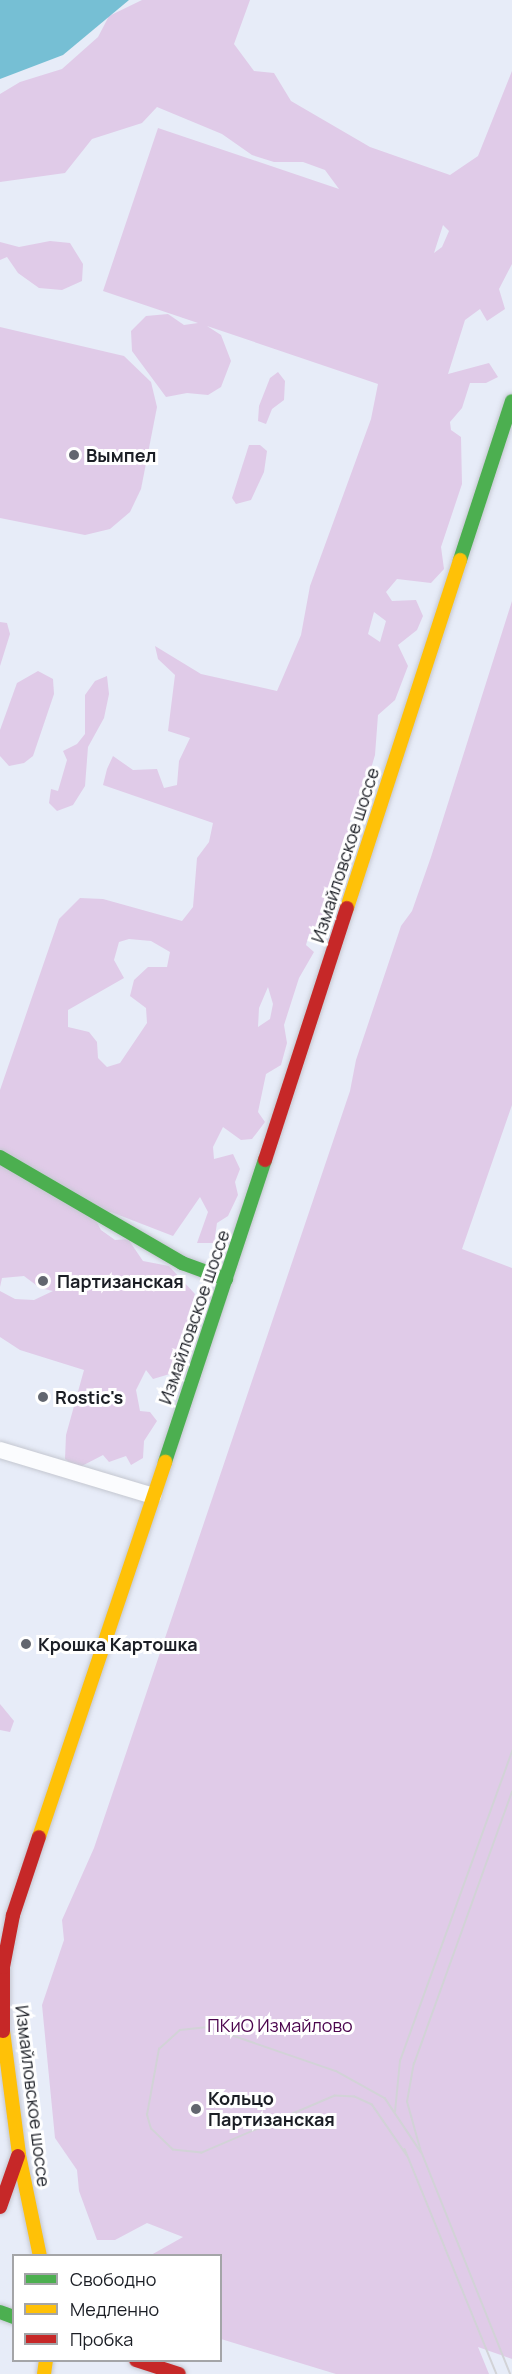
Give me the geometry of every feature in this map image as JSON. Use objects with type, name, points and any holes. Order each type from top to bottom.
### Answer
[{"type":"main road","name":"Измайловское шоссе","points":[[40,2254],[19,2155],[2,2024],[3,1967],[14,1915],[226,1279],[512,401]]},
{"type":"main road","points":[[0,1157],[182,1263],[226,1279]]},
{"type":"main road","points":[[0,2207],[19,2155]]},
{"type":"main road","points":[[139,2362],[179,2374]]},
{"type":"street","points":[[0,1450],[153,1496]]},
{"type":"green space","points":[[142,0],[250,0],[234,44],[254,71],[274,73],[291,101],[370,147],[450,175],[478,156],[512,71],[512,264],[499,289],[505,309],[487,321],[480,309],[465,320],[448,374],[489,363],[498,377],[486,383],[470,383],[462,408],[450,422],[451,430],[461,437],[462,484],[441,547],[444,569],[431,583],[397,579],[386,592],[392,601],[416,600],[423,616],[417,630],[398,645],[408,666],[395,700],[378,715],[375,755],[360,806],[351,815],[346,862],[332,882],[324,912],[323,934],[309,934],[306,945],[314,952],[299,978],[284,1025],[287,1043],[281,1065],[266,1074],[258,1112],[265,1122],[252,1139],[241,1140],[223,1127],[213,1147],[214,1159],[233,1154],[240,1169],[235,1182],[238,1195],[228,1216],[217,1223],[214,1243],[197,1243],[208,1212],[200,1197],[173,1236],[111,1212],[92,1213],[101,1230],[115,1240],[128,1239],[143,1261],[169,1266],[195,1294],[188,1318],[194,1330],[187,1356],[173,1373],[153,1379],[146,1370],[136,1390],[140,1411],[150,1412],[157,1421],[144,1441],[143,1458],[131,1465],[126,1456],[109,1462],[103,1455],[78,1468],[65,1459],[66,1435],[84,1370],[20,1350],[0,1337],[0,1291],[15,1299],[34,1300],[53,1291],[40,1288],[24,1276],[2,1278],[0,1287],[0,1090],[59,919],[80,898],[103,899],[182,921],[193,907],[197,858],[209,842],[213,823],[103,785],[107,769],[113,756],[133,770],[157,769],[164,788],[177,785],[179,761],[190,738],[168,731],[175,675],[158,659],[155,646],[201,674],[277,691],[301,635],[310,586],[371,419],[378,384],[207,326],[221,335],[231,361],[221,387],[208,395],[187,393],[166,397],[132,351],[131,331],[146,316],[168,314],[184,325],[198,323],[103,291],[158,128],[339,189],[325,170],[303,162],[274,162],[252,155],[222,134],[157,107],[142,123],[92,139],[65,173],[0,182],[0,94],[20,82],[62,69],[98,37],[109,16]],"holes":[[[443,225],[449,231],[442,247],[434,253]],[[374,612],[386,621],[380,642],[368,634]],[[129,939],[151,941],[170,952],[167,967],[148,967],[134,980],[130,996],[146,1008],[147,1023],[120,1063],[107,1067],[98,1058],[97,1042],[89,1032],[68,1027],[68,1010],[124,978],[114,960],[119,942]],[[268,987],[273,1004],[270,1019],[258,1027],[259,1008]]]},
{"type":"green space","points":[[50,241],[70,243],[83,264],[82,281],[62,290],[39,288],[18,273],[7,257],[0,260],[0,242],[19,247]]},
{"type":"green space","name":"Вымпел","points":[[0,327],[124,356],[151,382],[157,407],[141,489],[130,512],[110,529],[85,535],[0,518]]},
{"type":"green space","points":[[278,372],[285,381],[284,400],[272,409],[266,424],[258,421],[259,406],[270,378]]},
{"type":"green space","points":[[249,445],[260,445],[267,451],[264,472],[251,500],[236,504],[232,498]]},
{"type":"green space","name":"ПКиО Измайлово","points":[[512,601],[512,1105],[462,1249],[512,1268],[512,2359],[478,2347],[489,2374],[336,2374],[222,2339],[222,2254],[153,2254],[183,2237],[147,2223],[115,2240],[97,2240],[79,2191],[77,2170],[55,2138],[42,2005],[64,1940],[62,1920],[94,1848],[350,1091],[356,1060],[401,926],[412,911]]},
{"type":"green space","points":[[0,622],[7,623],[10,634],[0,666]]},
{"type":"green space","points":[[38,671],[53,679],[54,694],[33,756],[24,763],[9,766],[0,756],[0,730],[17,683]]},
{"type":"green space","points":[[107,676],[109,694],[104,718],[88,747],[85,786],[73,805],[57,811],[49,803],[51,789],[58,791],[67,760],[63,751],[77,744],[85,734],[85,695],[95,681]]},
{"type":"green space","points":[[0,1704],[14,1721],[10,1732],[0,1730]]},
{"type":"water","points":[[0,0],[129,0],[63,55],[0,79]]},
{"type":"tram line","points":[[395,2112],[400,2061],[512,1751]]},
{"type":"tram line","points":[[510,2374],[421,2152],[407,2102],[414,2064],[512,1792]]},
{"type":"tram line","points":[[407,2156],[372,2105],[355,2097],[335,2096],[202,2153],[173,2150],[151,2129],[147,2115],[159,2049],[180,2030],[208,2027],[336,2071],[385,2098],[421,2152]]},
{"type":"tram line","points":[[405,2149],[497,2374]]},
{"type":"traffic: fast","points":[[460,560],[512,401]]},
{"type":"traffic: fast","points":[[0,1157],[182,1263],[226,1279]]},
{"type":"traffic: fast","points":[[165,1462],[265,1160]]},
{"type":"traffic: fast","points":[[0,2312],[12,2316]]},
{"type":"traffic: slow","points":[[347,908],[460,560]]},
{"type":"traffic: slow","points":[[39,1837],[165,1462]]},
{"type":"traffic: slow","points":[[3,2031],[19,2155],[40,2254]]},
{"type":"traffic: slow","points":[[44,2374],[46,2362]]},
{"type":"traffic: jam","points":[[265,1160],[347,908]]},
{"type":"traffic: jam","points":[[3,2031],[3,1967],[13,1915],[39,1837]]},
{"type":"traffic: jam","points":[[0,2207],[18,2156]]},
{"type":"traffic: jam","points":[[142,2362],[179,2374]]},
{"type":"place","name":"Вымпел","points":[[74,455]]},
{"type":"place","name":"Партизанская","points":[[43,1281]]},
{"type":"place","name":"Rostic's","points":[[43,1397]]},
{"type":"place","name":"Крошка Картошка","points":[[26,1644]]},
{"type":"place","name":"Кольцо Партизанская","points":[[196,2109]]}]
